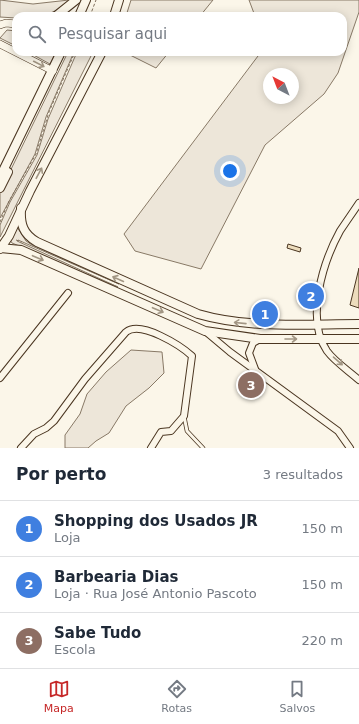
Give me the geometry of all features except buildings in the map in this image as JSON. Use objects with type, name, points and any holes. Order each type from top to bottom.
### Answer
[{"type":"main road","points":[[61,12],[76,0]]},
{"type":"main road","points":[[81,12],[86,0]]},
{"type":"main road","points":[[115,12],[119,0]]},
{"type":"main road","points":[[0,177],[59,56]]},
{"type":"main road","points":[[62,129],[69,108],[94,56]]},
{"type":"main road","points":[[0,250],[9,236],[21,208],[100,56]]},
{"type":"main road","points":[[0,188],[34,118],[45,85]]},
{"type":"main road","points":[[21,208],[22,227],[26,234],[36,242],[198,314],[235,322],[359,324]]},
{"type":"main road","points":[[0,250],[19,250],[205,331],[260,339],[359,339]]},
{"type":"street","points":[[0,26],[6,23],[12,24]]},
{"type":"street","points":[[1,44],[12,50]]},
{"type":"street","points":[[24,56],[53,71]]},
{"type":"street","points":[[359,203],[340,231],[332,248],[322,280],[316,315],[321,339],[332,356],[359,380]]},
{"type":"street","points":[[0,378],[68,293]]},
{"type":"street","points":[[307,324],[316,315]]},
{"type":"street","points":[[20,448],[34,434],[54,422],[85,378],[130,329],[144,330],[167,338],[182,347],[192,356],[184,416],[171,431],[161,432],[151,448]]},
{"type":"street","points":[[205,331],[230,352],[338,431],[350,448]]},
{"type":"street","points":[[256,371],[249,353],[253,343],[260,339]]},
{"type":"lane","points":[[184,416],[187,431],[203,448]]},
{"type":"path","points":[[92,12],[96,0]]},
{"type":"path","points":[[0,222],[9,201],[36,154],[49,112],[73,56]]},
{"type":"shaded area","points":[[0,0],[33,4],[69,0],[64,6],[53,12],[12,12],[12,18],[0,17]]},
{"type":"shaded area","points":[[131,0],[213,0],[203,12],[127,12]]},
{"type":"shaded area","points":[[249,0],[359,0],[359,12],[347,47],[347,12],[254,12]]},
{"type":"shaded area","points":[[7,30],[12,31],[12,44],[0,38]]},
{"type":"shaded area","points":[[35,56],[54,56],[50,64]]},
{"type":"shaded area","points":[[66,56],[72,56],[46,117],[35,154],[0,218],[0,192]]},
{"type":"shaded area","points":[[75,56],[91,56],[0,237],[0,225],[10,202],[37,155],[48,119]]},
{"type":"shaded area","points":[[132,56],[166,56],[156,68]]},
{"type":"shaded area","points":[[258,56],[344,56],[338,73],[324,94],[265,145],[201,269],[135,251],[124,234]]},
{"type":"shaded area","points":[[17,227],[26,241],[32,245],[119,284],[18,240],[17,241],[118,287],[12,243],[10,240]]},
{"type":"shaded area","points":[[131,350],[162,352],[164,373],[149,388],[126,406],[109,433],[88,448],[65,448],[65,435],[80,414],[87,394],[106,372]]},
{"type":"place","name":"Barbearia Dias","points":[[311,296]]},
{"type":"place","name":"Shopping dos Usados JR","points":[[265,314]]},
{"type":"place","name":"Sabe Tudo","points":[[251,385]]}]
